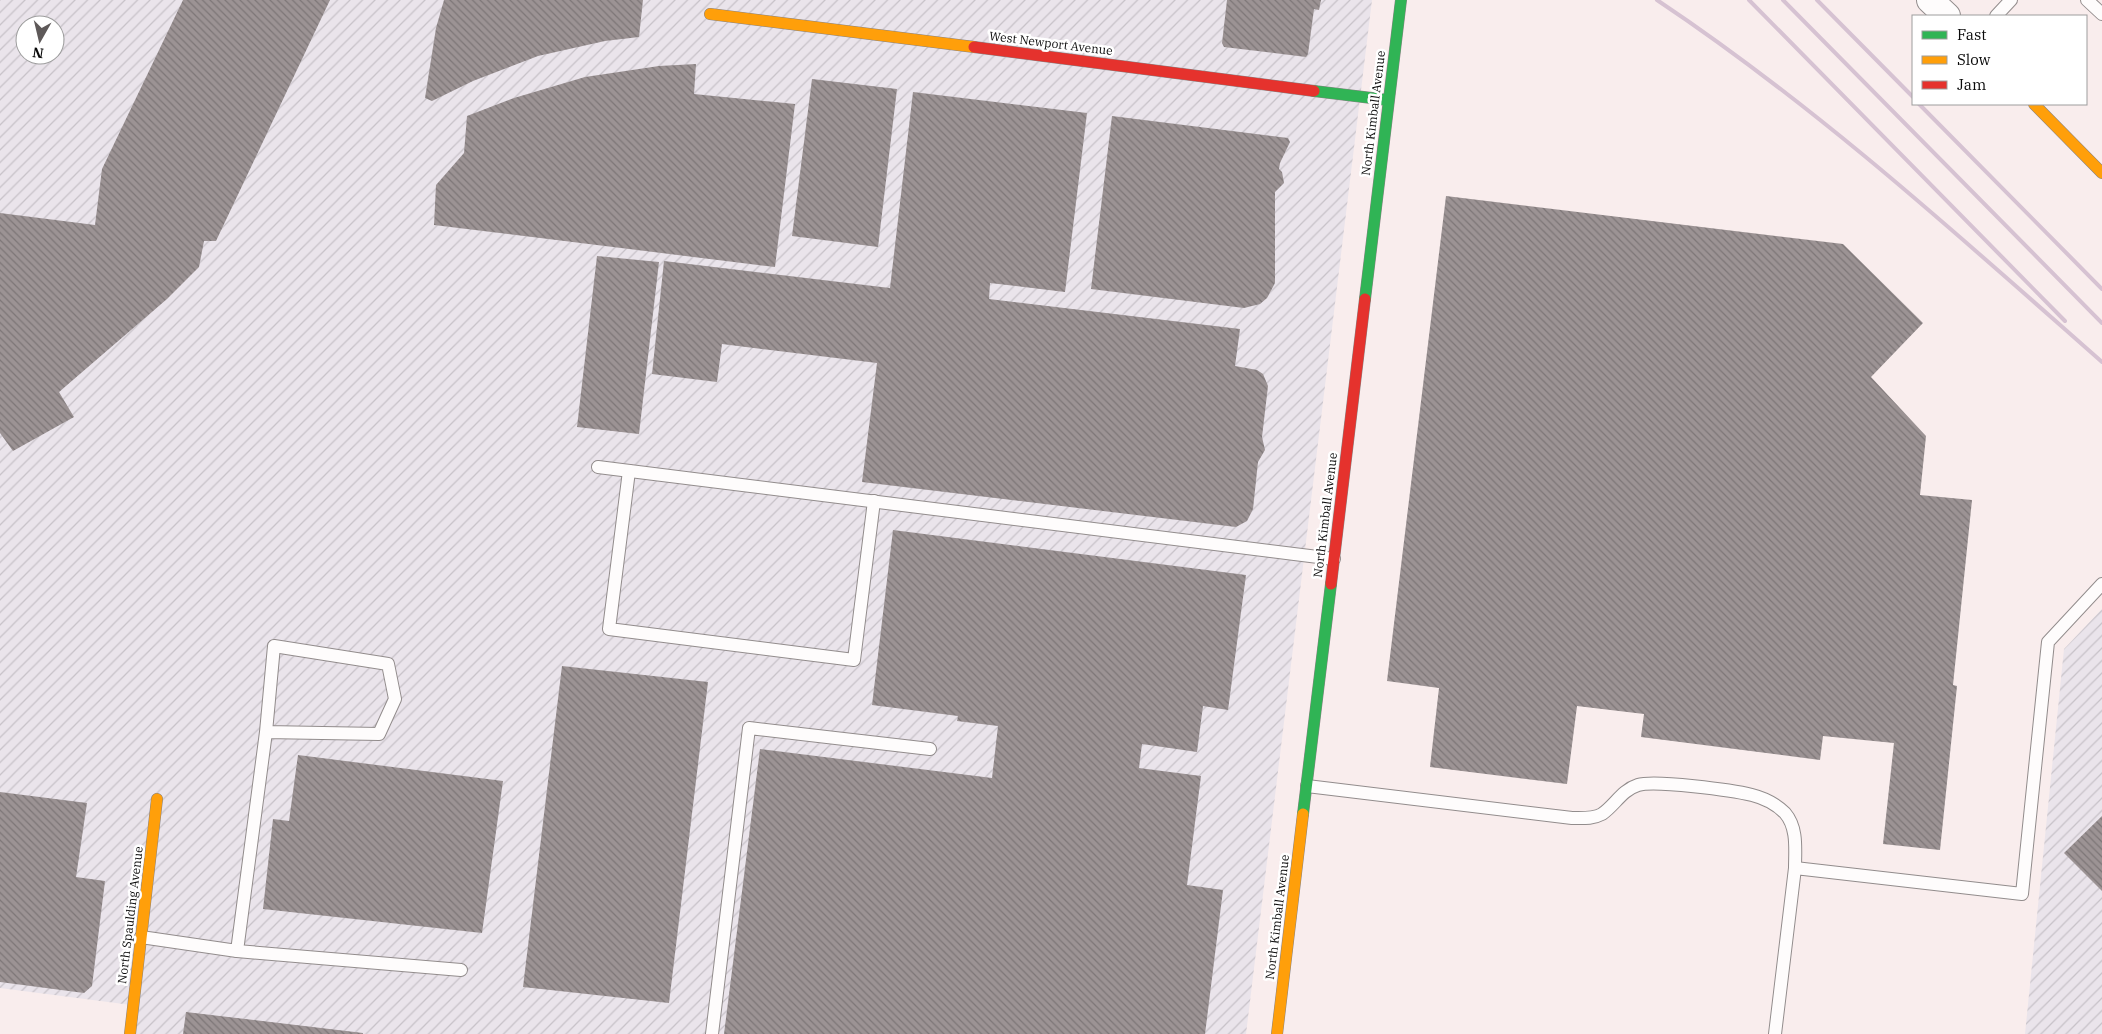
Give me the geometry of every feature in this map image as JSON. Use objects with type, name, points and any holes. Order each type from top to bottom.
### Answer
[{"type":"street","name":"North Kimball Avenue","points":[[1277,1034],[1401,0]]},
{"type":"street","points":[[1930,0],[1946,15]]},
{"type":"street","name":"West Newport Avenue","points":[[710,14],[1388,100]]},
{"type":"street","points":[[2035,105],[2102,173]]},
{"type":"street","name":"North Spaulding Avenue","points":[[130,1034],[157,799]]},
{"type":"lane","points":[[1997,15],[2011,0]]},
{"type":"lane","points":[[2087,0],[2102,14]]},
{"type":"lane","points":[[598,467],[1334,559]]},
{"type":"lane","points":[[629,471],[609,629],[854,660],[874,501]]},
{"type":"lane","points":[[1795,868],[2022,894],[2048,642],[2102,584]]},
{"type":"lane","points":[[237,951],[266,732],[274,646],[388,664],[396,699],[379,734],[266,732]]},
{"type":"lane","points":[[712,1034],[749,728],[930,748]]},
{"type":"lane","points":[[1307,786],[1572,818],[1589,818],[1602,814],[1621,795],[1638,785],[1658,783],[1752,795],[1774,803],[1786,815],[1794,829],[1795,868],[1775,1034]]},
{"type":"lane","points":[[141,937],[237,951],[461,970]]},
{"type":"shaded area","points":[[0,0],[1372,0],[1246,1034],[136,1034],[139,1006],[0,988]]},
{"type":"shaded area","points":[[2102,609],[2102,1034],[2025,1034],[2064,649]]},
{"type":"building","points":[[183,0],[330,0],[216,241],[204,241],[199,267],[167,299],[59,392],[74,417],[13,451],[0,433],[0,213],[95,225],[102,169]]},
{"type":"building","points":[[444,0],[643,0],[639,37],[605,41],[538,56],[473,81],[432,101],[425,98],[436,28]]},
{"type":"building","points":[[1227,0],[1321,0],[1319,10],[1314,9],[1306,57],[1224,47],[1222,43]]},
{"type":"building","points":[[696,64],[694,94],[795,104],[775,267],[434,225],[436,185],[464,153],[467,116],[514,98],[585,77],[659,66]]},
{"type":"building","points":[[812,79],[897,89],[878,247],[792,236]]},
{"type":"building","points":[[913,92],[1087,113],[1065,292],[990,283],[989,299],[1240,329],[1235,366],[1257,370],[1263,374],[1268,386],[1262,437],[1265,450],[1258,462],[1253,509],[1247,521],[1236,527],[862,482],[877,363],[722,344],[717,382],[652,374],[664,261],[890,288]]},
{"type":"building","points":[[1112,116],[1288,138],[1290,142],[1279,169],[1282,172],[1284,183],[1275,192],[1275,283],[1267,298],[1260,304],[1244,308],[1091,289]]},
{"type":"building","points":[[1446,196],[1843,244],[1923,323],[1871,377],[1926,436],[1920,495],[1972,500],[1953,685],[1957,686],[1940,850],[1883,844],[1894,743],[1823,736],[1820,760],[1641,737],[1644,714],[1577,706],[1567,784],[1430,767],[1439,688],[1387,681]]},
{"type":"building","points":[[597,256],[659,262],[639,434],[577,427]]},
{"type":"building","points":[[893,530],[1246,575],[1228,710],[1203,706],[1197,752],[1142,744],[1139,768],[1201,776],[1187,885],[1223,890],[1205,1034],[724,1034],[760,749],[992,778],[998,726],[957,721],[958,716],[872,705]]},
{"type":"building","points":[[562,666],[708,682],[669,1003],[523,987]]},
{"type":"building","points":[[298,755],[503,781],[482,933],[263,909],[273,819],[289,821]]},
{"type":"building","points":[[0,792],[87,803],[76,877],[105,881],[92,986],[84,993],[0,982]]},
{"type":"building","points":[[2102,816],[2102,891],[2064,853]]},
{"type":"building","points":[[186,1012],[363,1033],[363,1034],[183,1034]]},
{"type":"railway","points":[[1657,0],[1716,41],[1830,128],[1940,220],[2102,362]]},
{"type":"railway","points":[[1749,0],[2065,321]]},
{"type":"railway","points":[[1783,0],[2102,323]]},
{"type":"railway","points":[[1817,0],[1912,96]]},
{"type":"railway","points":[[1920,105],[2102,289]]},
{"type":"traffic: fast","points":[[1365,299],[1401,0]]},
{"type":"traffic: fast","points":[[1314,91],[1388,100]]},
{"type":"traffic: fast","points":[[1303,814],[1331,584]]},
{"type":"traffic: slow","points":[[710,14],[974,47]]},
{"type":"traffic: slow","points":[[2035,105],[2102,173]]},
{"type":"traffic: slow","points":[[130,1034],[157,799]]},
{"type":"traffic: slow","points":[[1277,1034],[1303,814]]},
{"type":"traffic: jam","points":[[974,47],[1314,91]]},
{"type":"traffic: jam","points":[[1331,584],[1365,299]]}]
